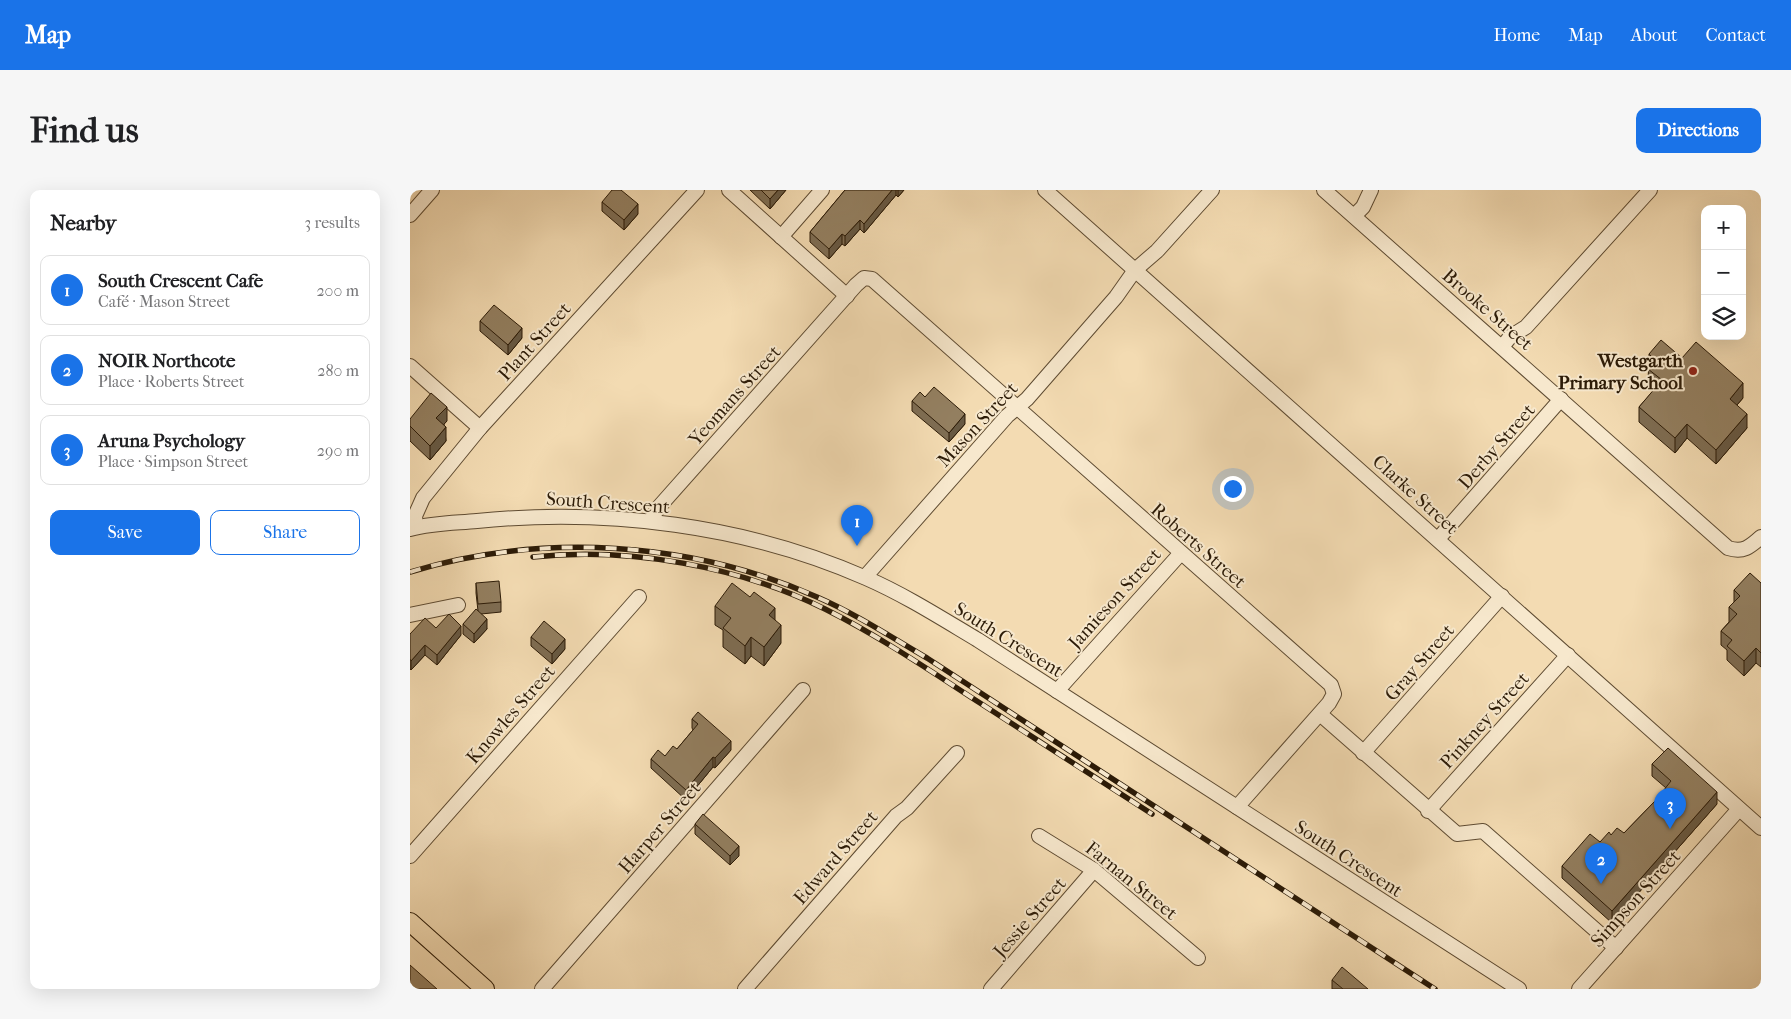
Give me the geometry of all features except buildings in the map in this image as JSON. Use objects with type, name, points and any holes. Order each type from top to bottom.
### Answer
[{"type":"main road","points":[[410,922],[485,989]]},
{"type":"street","points":[[410,215],[432,190]]},
{"type":"street","name":"Plant Street","points":[[413,528],[413,509],[480,428],[697,190]]},
{"type":"street","points":[[729,190],[847,296]]},
{"type":"street","points":[[780,237],[822,190]]},
{"type":"street","name":"Clarke Street","points":[[1045,190],[1761,828]]},
{"type":"street","name":"Mason Street","points":[[865,578],[1001,423],[1017,408],[1212,190]]},
{"type":"street","name":"Brooke Street","points":[[1324,190],[1728,548],[1736,551],[1748,549],[1761,537]]},
{"type":"street","points":[[1350,213],[1371,190]]},
{"type":"street","points":[[1506,350],[1510,337],[1526,327],[1650,190]]},
{"type":"street","name":"Roberts Street","points":[[847,296],[864,278],[872,279],[1180,554],[1331,685],[1334,694],[1320,714]]},
{"type":"street","name":"Yeomans Street","points":[[650,520],[658,508],[847,296]]},
{"type":"street","points":[[410,366],[480,428]]},
{"type":"street","name":"Derby Street","points":[[1438,539],[1561,399]]},
{"type":"street","name":"South Crescent","points":[[413,528],[525,516],[650,520],[722,532],[798,554],[865,578],[919,605],[1057,691],[1518,989]]},
{"type":"street","name":"Jamieson Street","points":[[1057,691],[1180,554]]},
{"type":"street","name":"Gray Street","points":[[1363,753],[1502,596]]},
{"type":"street","name":"Knowles Street","points":[[410,856],[639,597]]},
{"type":"street","points":[[410,615],[458,605]]},
{"type":"street","name":"Pinkney Street","points":[[1428,811],[1568,655]]},
{"type":"street","name":"Harper Street","points":[[542,989],[804,690]]},
{"type":"street","points":[[1237,807],[1320,714],[1428,811],[1457,834],[1483,831],[1616,948]]},
{"type":"street","name":"Edward Street","points":[[745,989],[896,816],[907,808],[957,753]]},
{"type":"street","name":"Simpson Street","points":[[1579,989],[1739,808]]},
{"type":"street","name":"Farnan Street","points":[[1039,836],[1094,870],[1198,958]]},
{"type":"street","name":"Jessie Street","points":[[991,989],[1094,870]]},
{"type":"railway","points":[[410,572],[460,559],[512,551],[616,548],[668,554],[719,564],[769,578],[817,597],[859,618],[927,658],[1435,989]]},
{"type":"railway","points":[[533,557],[607,555],[683,563],[756,581],[791,594],[845,619],[884,642],[1152,814]]},
{"type":"place","name":"Westgarth Primary School","points":[[1693,371]]},
{"type":"place","name":"South Crescent Cafe","points":[[857,546]]},
{"type":"place","name":"Aruna Psychology","points":[[1670,829]]},
{"type":"place","name":"NOIR Northcote","points":[[1601,884]]}]
